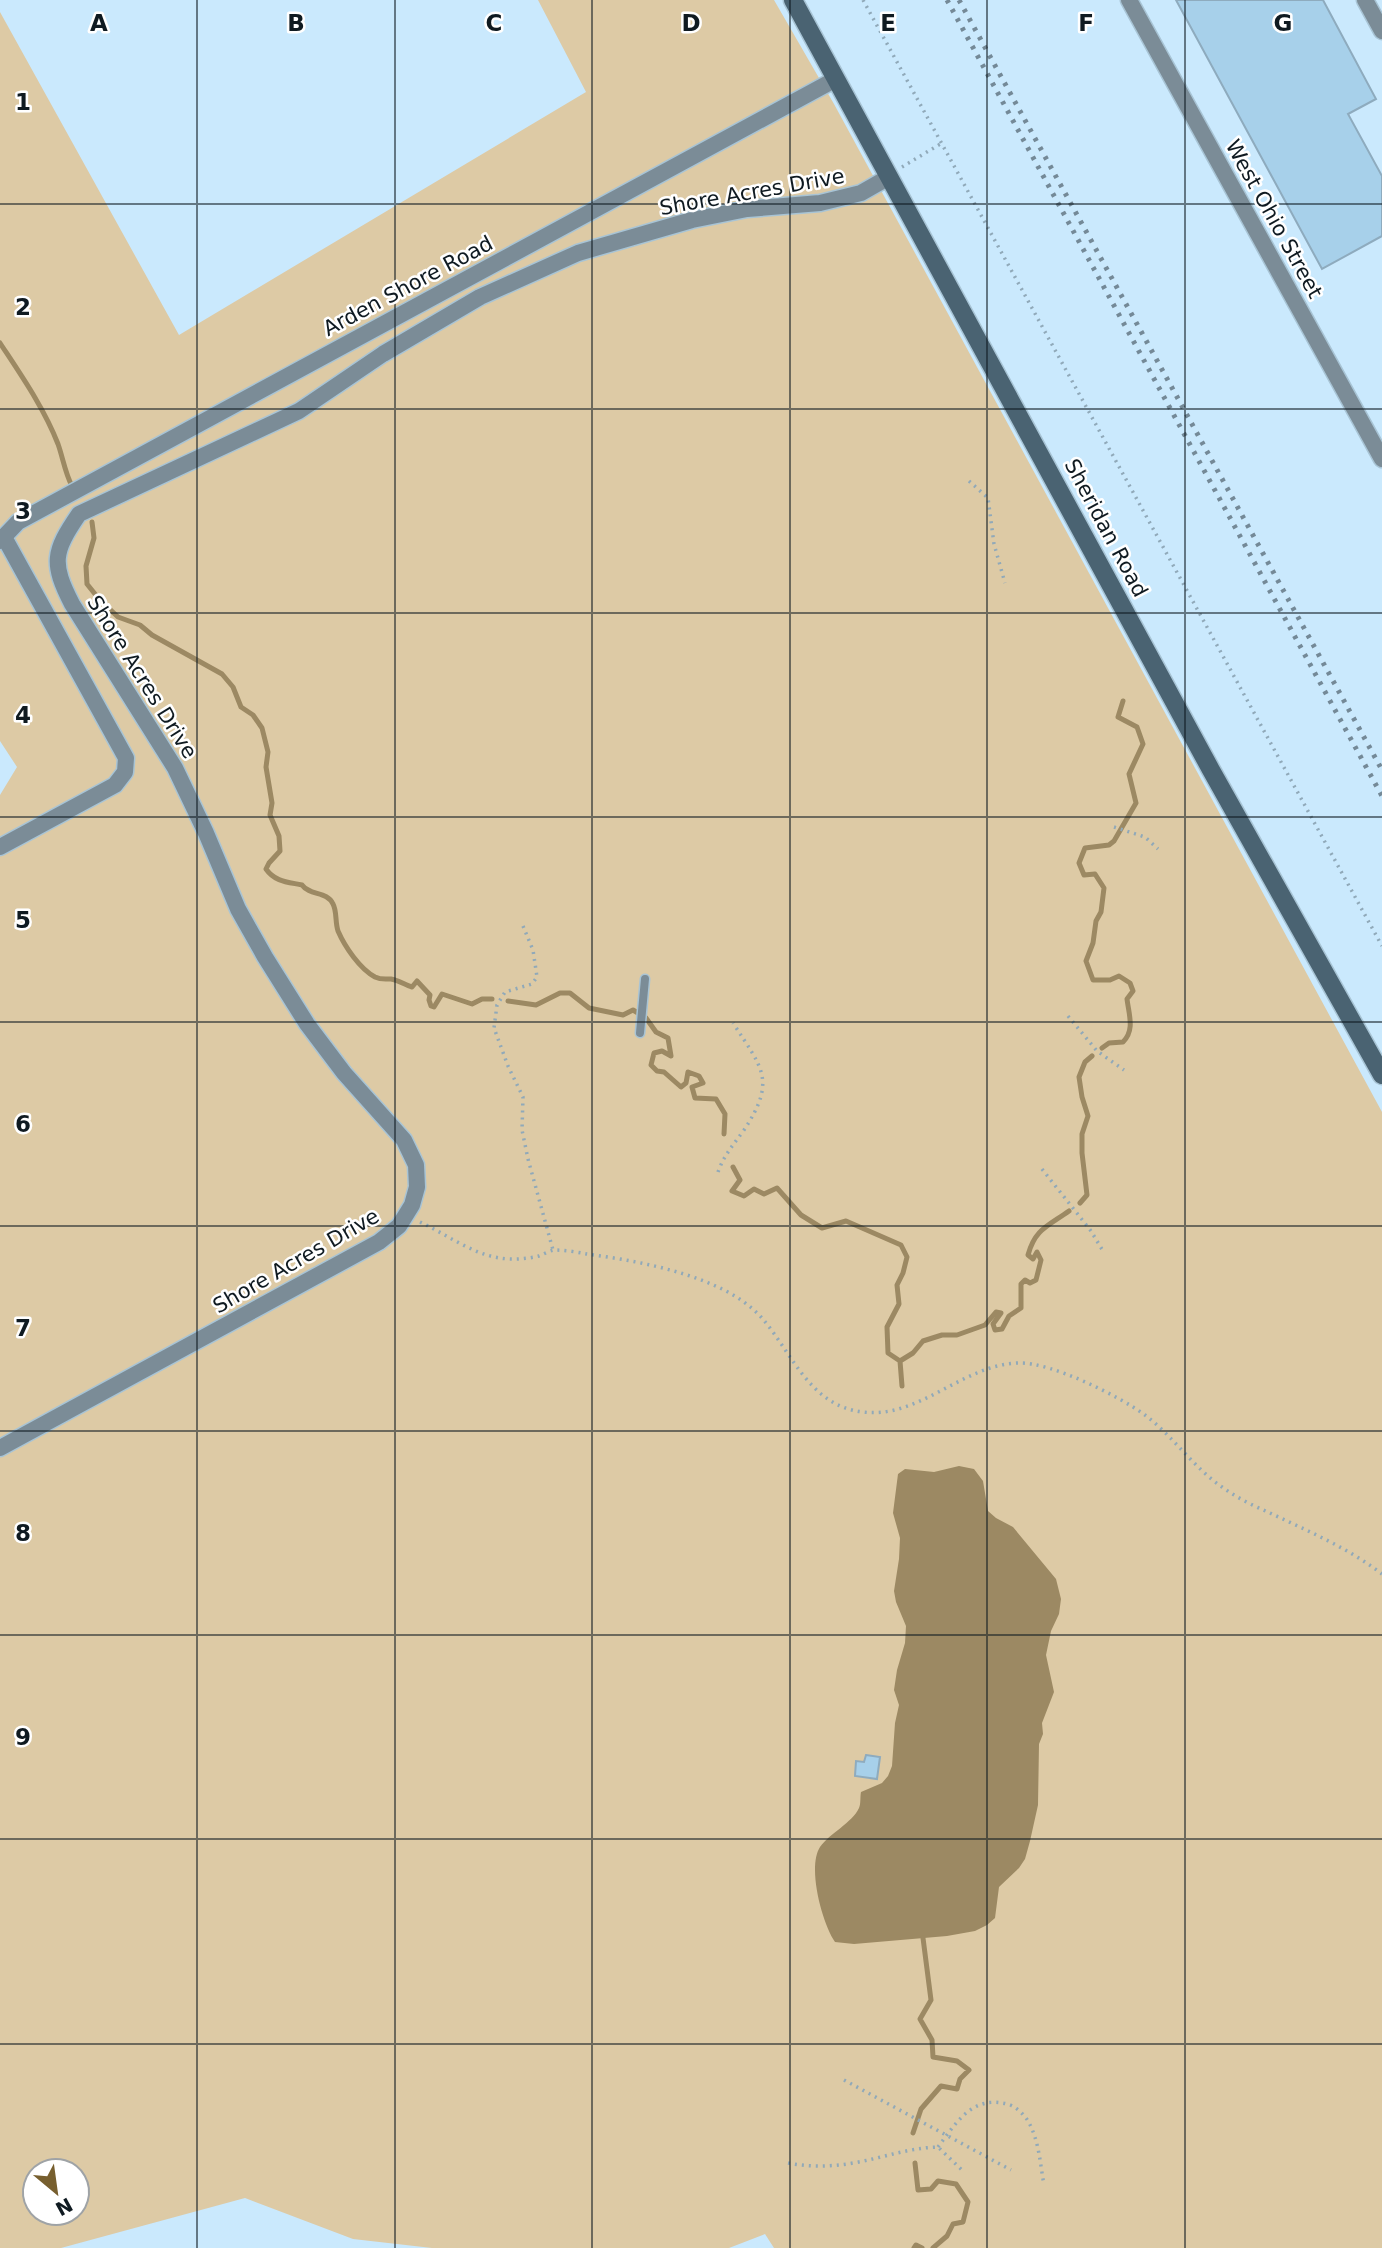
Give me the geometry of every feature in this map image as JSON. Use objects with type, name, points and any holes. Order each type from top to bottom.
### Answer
[{"type":"main road","name":"Sheridan Road","points":[[793,0],[1211,770],[1382,1075]]},
{"type":"street","name":"West Ohio Street","points":[[1129,0],[1382,459]]},
{"type":"street","points":[[1365,0],[1382,32]]},
{"type":"street","name":"Arden Shore Road","points":[[0,847],[115,785],[125,772],[126,758],[2,539],[18,522],[835,79]]},
{"type":"street","name":"Shore Acres Drive","points":[[0,1448],[379,1242],[399,1226],[412,1205],[417,1187],[416,1166],[404,1140],[344,1073],[307,1024],[238,909],[175,768],[62,586],[57,566],[60,541],[79,514],[299,411],[383,354],[481,297],[527,275],[578,253],[692,220],[747,209],[820,203],[861,193],[890,177]]},
{"type":"lane","points":[[640,1033],[645,979]]},
{"type":"path","points":[[863,0],[1382,946]]},
{"type":"path","points":[[890,177],[908,162],[942,143]]},
{"type":"path","points":[[969,481],[988,498],[994,544],[1005,583]]},
{"type":"path","points":[[1114,827],[1146,837],[1158,849]]},
{"type":"path","points":[[523,926],[533,950],[537,977],[532,984],[505,992],[497,1005],[495,1028],[508,1066],[523,1097],[524,1140],[553,1250]]},
{"type":"path","points":[[1068,1017],[1097,1051],[1124,1070]]},
{"type":"path","points":[[718,1172],[724,1157],[762,1099],[764,1085],[763,1072],[733,1023]]},
{"type":"path","points":[[1042,1169],[1091,1231],[1103,1251]]},
{"type":"path","points":[[406,1215],[484,1255],[503,1259],[522,1258],[553,1250],[590,1254],[699,1279],[743,1302],[760,1317],[802,1376],[818,1392],[839,1404],[862,1412],[903,1407],[975,1373],[1005,1363],[1028,1363],[1052,1369],[1112,1396],[1145,1415],[1221,1487],[1348,1551],[1382,1574]]},
{"type":"path","points":[[844,2080],[1011,2170]]},
{"type":"path","points":[[938,2147],[962,2116],[979,2104],[996,2101],[1014,2106],[1027,2119],[1035,2138],[1044,2185]]},
{"type":"path","points":[[788,2163],[807,2166],[853,2164],[915,2148],[938,2147],[964,2172]]},
{"type":"shaded area","points":[[538,0],[774,0],[834,104],[1382,1112],[1382,2248],[774,2248],[765,2234],[729,2248],[432,2248],[353,2239],[245,2198],[61,2248],[0,2248],[0,795],[17,767],[0,741],[0,12],[179,335],[586,92]]},
{"type":"shaded area","points":[[959,1466],[974,1469],[983,1481],[988,1511],[1013,1527],[1056,1579],[1061,1599],[1046,1655],[1054,1692],[1042,1723],[1038,1805],[1030,1841],[1025,1859],[1019,1868],[999,1887],[995,1918],[987,1925],[975,1931],[947,1936],[854,1944],[835,1942],[821,1909],[816,1881],[816,1856],[824,1842],[856,1813],[860,1806],[861,1792],[882,1783],[892,1766],[899,1705],[894,1690],[905,1643],[906,1626],[894,1591],[900,1538],[893,1513],[898,1474],[905,1469],[934,1472]]},
{"type":"building","points":[[1176,0],[1323,0],[1376,99],[1348,114],[1382,176],[1382,236],[1322,269]]},
{"type":"building","points":[[866,1755],[880,1757],[877,1779],[855,1776],[856,1761],[864,1762]]},
{"type":"waterway","points":[[0,343],[46,418],[72,486]]},
{"type":"waterway","points":[[92,522],[94,538],[86,566],[87,584],[99,599],[118,617],[140,625],[152,635],[222,674],[233,687],[241,707],[253,715],[262,728],[268,752],[266,767],[272,803],[270,815],[279,836],[280,851],[266,869],[273,877],[302,885],[309,891],[327,897],[333,904],[338,931],[345,944],[359,963],[375,977],[412,987],[417,981],[430,995],[429,1000],[434,1007],[442,994],[472,1004],[482,999],[492,999]]},
{"type":"waterway","points":[[1102,1048],[1109,1043],[1123,1042],[1127,1037],[1130,1022],[1127,999],[1133,991],[1130,983],[1119,976],[1110,980],[1093,980],[1086,961],[1093,943],[1096,921],[1101,912],[1104,888],[1095,874],[1084,875],[1079,863],[1085,848],[1109,845],[1114,841],[1136,803],[1129,774],[1143,744],[1137,727],[1118,717],[1123,701]]},
{"type":"waterway","points":[[508,1001],[536,1005],[560,993],[570,993],[589,1008],[623,1015],[633,1010],[646,1018],[656,1032],[668,1038],[671,1056],[662,1051],[654,1053],[651,1065],[681,1087],[686,1083],[688,1072],[699,1076],[703,1083],[692,1087],[695,1098],[716,1099],[725,1114],[724,1134]]},
{"type":"waterway","points":[[1080,1203],[1087,1195],[1082,1134],[1088,1116],[1079,1077],[1085,1062],[1092,1056]]},
{"type":"waterway","points":[[733,1167],[740,1180],[732,1191],[744,1196],[754,1189],[764,1194],[777,1188],[801,1215],[822,1228],[846,1221],[901,1245],[907,1257],[897,1285],[899,1304],[887,1327],[888,1353],[900,1361]]},
{"type":"waterway","points":[[900,1361],[913,1353],[923,1341],[942,1335],[957,1335],[985,1325],[996,1312],[1001,1313],[993,1324],[995,1330],[1002,1329],[1009,1316],[1021,1308],[1021,1284],[1025,1280],[1030,1283],[1036,1280],[1041,1260],[1037,1252],[1033,1259],[1028,1255],[1034,1239],[1043,1229],[1069,1211]]},
{"type":"waterway","points":[[900,1361],[902,1386]]},
{"type":"waterway","points":[[913,2133],[921,2109],[941,2086],[957,2089],[960,2079],[969,2070],[957,2061],[933,2057],[932,2040],[920,2019],[931,2000],[923,1938]]},
{"type":"waterway","points":[[915,2163],[918,2190],[931,2189],[938,2181],[956,2184],[968,2202],[963,2222],[953,2224],[947,2236],[933,2248]]},
{"type":"waterway","points":[[914,2248],[916,2245],[922,2248]]},
{"type":"railway","points":[[947,0],[1382,796]]},
{"type":"railway","points":[[959,0],[1382,770]]}]
